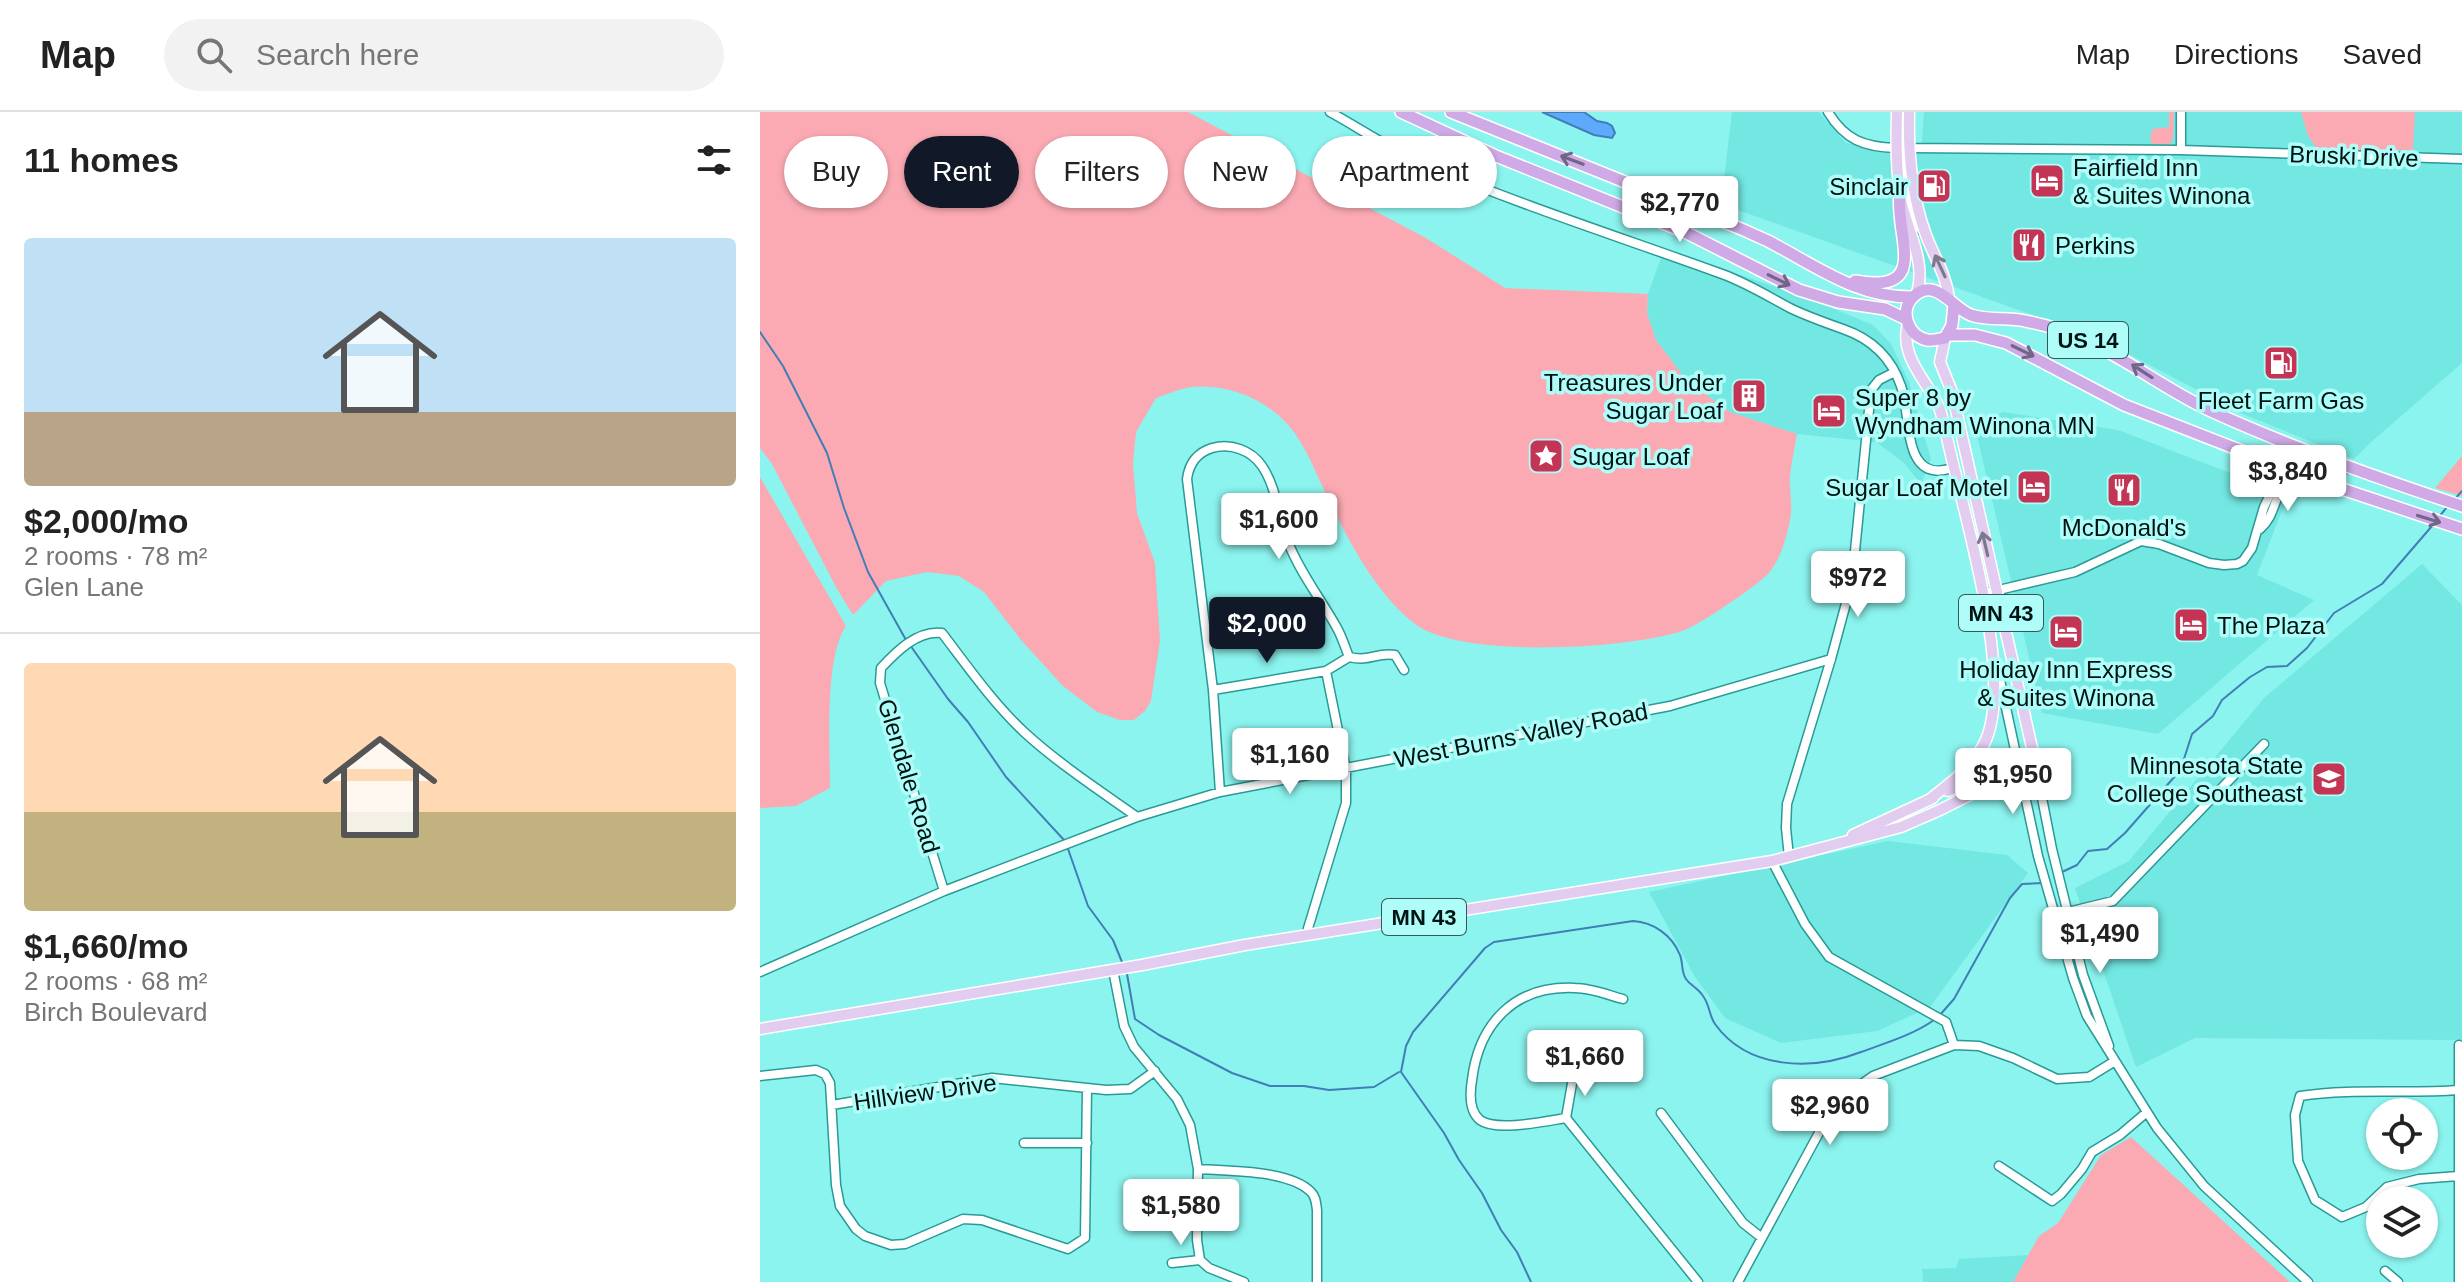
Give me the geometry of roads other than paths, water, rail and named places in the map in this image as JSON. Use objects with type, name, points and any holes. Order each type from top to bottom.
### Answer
[{"type":"highway","name":"US 14","points":[[1401,112],[1496,156],[1685,232],[1799,290],[1838,302],[1885,309],[1907,321],[1913,331],[1924,339],[1975,335],[2006,343],[2124,405],[2307,477],[2459,528]]},
{"type":"highway","name":"US 14","points":[[1451,112],[1766,240],[1821,272],[1862,290],[1896,296],[1930,290],[1938,292],[1973,316],[2028,321],[2083,338],[2118,355],[2209,410],[2366,473],[2462,506]]},
{"type":"highway","points":[[1821,272],[1856,282],[1877,284],[1889,282],[1900,274],[1906,253],[1899,214],[1900,193]]},
{"type":"highway","points":[[1907,321],[1907,308],[1915,295]]},
{"type":"highway","points":[[1947,337],[1954,316],[1951,301]]},
{"type":"main road","points":[[1899,112],[1896,148],[1900,193],[1920,266],[1915,295]]},
{"type":"main road","points":[[1909,112],[1914,194],[1926,234],[1945,276],[1951,301]]},
{"type":"main road","name":"MN 43","points":[[1907,321],[1905,333],[1911,361],[1939,408],[1994,650],[1993,718],[1985,743],[1968,770],[1929,800]]},
{"type":"main road","name":"MN 43","points":[[1822,849],[2034,757],[1952,392],[1940,362],[1947,337]]},
{"type":"main road","name":"MN 43","points":[[760,1029],[1306,935],[1772,861],[1901,827],[1940,810],[2018,764]]},
{"type":"street","points":[[1330,112],[1423,164],[1722,274],[1800,313],[1859,335],[1878,348],[1903,389],[1917,460],[1933,470],[1952,468]]},
{"type":"street","points":[[1828,112],[1856,142],[1896,148],[1906,163],[1914,216],[1918,227],[1926,234]]},
{"type":"street","points":[[1899,112],[1901,133],[1909,148]]},
{"type":"street","points":[[2181,112],[2181,150]]},
{"type":"street","name":"Bruski Drive","points":[[1909,148],[2181,150],[2462,159]]},
{"type":"street","points":[[1789,857],[1787,804],[1852,581],[1871,390],[1879,380],[1895,372]]},
{"type":"street","points":[[1220,792],[1213,690],[1187,479],[1191,463],[1201,453],[1212,448],[1234,447],[1251,454],[1262,465],[1272,485],[1288,542],[1337,629],[1349,657]]},
{"type":"street","points":[[2260,529],[2264,507],[2283,467],[2293,461],[2366,473]]},
{"type":"street","points":[[1982,594],[2073,573],[2141,541],[2159,544],[2209,563],[2237,564],[2248,556],[2283,485],[2295,478],[2307,477]]},
{"type":"street","name":"Glendale Road","points":[[944,891],[880,683],[881,668],[916,638],[933,632],[942,633],[986,690],[1024,731],[1137,817]]},
{"type":"street","points":[[1994,650],[2038,856],[2087,1016],[2157,1128],[2204,1186],[2308,1282]]},
{"type":"street","points":[[1213,690],[1326,671],[1349,657],[1365,660],[1384,653],[1395,655],[1404,670]]},
{"type":"street","name":"West Burns Valley Road","points":[[760,972],[944,891],[1137,817],[1220,792],[1670,706],[1831,659]]},
{"type":"street","points":[[1306,935],[1346,803],[1346,770],[1326,671]]},
{"type":"street","points":[[2068,912],[2113,901],[2264,744]]},
{"type":"street","points":[[2034,757],[2052,849],[2083,975],[2115,1061]]},
{"type":"street","points":[[1772,861],[1805,924],[1829,957],[1946,1022],[1954,1045]]},
{"type":"street","points":[[1113,970],[1124,1026],[1134,1047],[1185,1112],[1190,1125],[1198,1169],[1197,1240],[1200,1260],[1209,1268],[1244,1282]]},
{"type":"street","points":[[1566,1118],[1495,1125],[1481,1121],[1472,1109],[1470,1090],[1475,1056],[1488,1030],[1506,1008],[1526,997],[1550,989],[1577,988],[1623,999]]},
{"type":"street","points":[[1738,1282],[1827,1118],[1849,1093],[1873,1076],[1954,1045],[1979,1046],[2057,1079],[2089,1077],[2115,1061]]},
{"type":"street","points":[[2459,1045],[2459,1282]]},
{"type":"street","points":[[760,1076],[816,1070],[825,1074],[830,1083],[840,1206],[856,1229],[865,1236],[891,1245],[905,1244],[963,1219],[982,1220],[1068,1249],[1085,1238],[1087,1088]]},
{"type":"street","name":"Hillview Drive","points":[[832,1105],[992,1078],[1087,1088],[1130,1089],[1155,1071]]},
{"type":"street","points":[[1574,1072],[1566,1118],[1698,1282]]},
{"type":"street","points":[[2458,1176],[2419,1179],[2387,1187],[2366,1207],[2342,1217],[2315,1200],[2298,1161],[2295,1115],[2300,1096],[2332,1091],[2428,1093],[2459,1090]]},
{"type":"street","points":[[1999,1166],[2052,1201],[2075,1178],[2092,1152],[2120,1135],[2147,1112]]},
{"type":"street","points":[[1661,1113],[1743,1223],[1762,1238]]},
{"type":"street","points":[[1024,1143],[1087,1143]]},
{"type":"street","points":[[1198,1169],[1290,1180],[1311,1192],[1316,1199],[1317,1210],[1317,1282]]},
{"type":"street","points":[[1172,1263],[1200,1260]]},
{"type":"street","points":[[2385,1271],[2398,1282]]},
{"type":"waterway","points":[[760,332],[783,366],[827,453],[868,572],[906,640]]},
{"type":"waterway","points":[[2454,500],[2462,491]]},
{"type":"waterway","points":[[2438,518],[2447,507]]},
{"type":"waterway","points":[[2062,872],[2077,865],[2088,851],[2107,849],[2125,833],[2176,775],[2192,734],[2213,716],[2222,700],[2267,667],[2287,666],[2307,648],[2334,613],[2382,584],[2432,526]]},
{"type":"waterway","points":[[910,645],[1006,777],[1064,840]]},
{"type":"waterway","points":[[1067,846],[1088,906],[1113,940],[1122,962]]},
{"type":"waterway","points":[[1939,1016],[1954,999],[2010,898],[2022,884],[2043,883]]},
{"type":"waterway","points":[[1531,1282],[1482,1193],[1401,1072],[1406,1046],[1413,1032],[1485,948],[1494,942],[1633,921],[1648,924],[1672,941],[1680,955],[1686,979],[1701,994],[1713,1021],[1729,1039],[1763,1058],[1782,1062],[1802,1064],[1842,1058],[1899,1038],[1934,1020]]},
{"type":"waterway","points":[[1127,974],[1135,1019],[1232,1073],[1270,1086],[1329,1090],[1374,1087],[1399,1072]]},
{"type":"place","name":"Fairfield Inn & Suites Winona","points":[[2047,181]]},
{"type":"place","name":"Sinclair","points":[[1934,186]]},
{"type":"place","name":"Perkins","points":[[2029,245]]},
{"type":"place","name":"Fleet Farm Gas","points":[[2281,363]]},
{"type":"place","name":"Treasures Under Sugar Loaf","points":[[1749,396]]},
{"type":"place","name":"Super 8 by Wyndham Winona MN","points":[[1829,411]]},
{"type":"place","name":"Sugar Loaf","points":[[1546,456]]},
{"type":"place","name":"Sugar Loaf Motel","points":[[2034,487]]},
{"type":"place","name":"McDonald's","points":[[2124,490]]},
{"type":"place","name":"The Plaza","points":[[2191,625]]},
{"type":"place","name":"Holiday Inn Express & Suites Winona","points":[[2066,632]]},
{"type":"place","name":"Minnesota State College Southeast","points":[[2329,779]]}]
